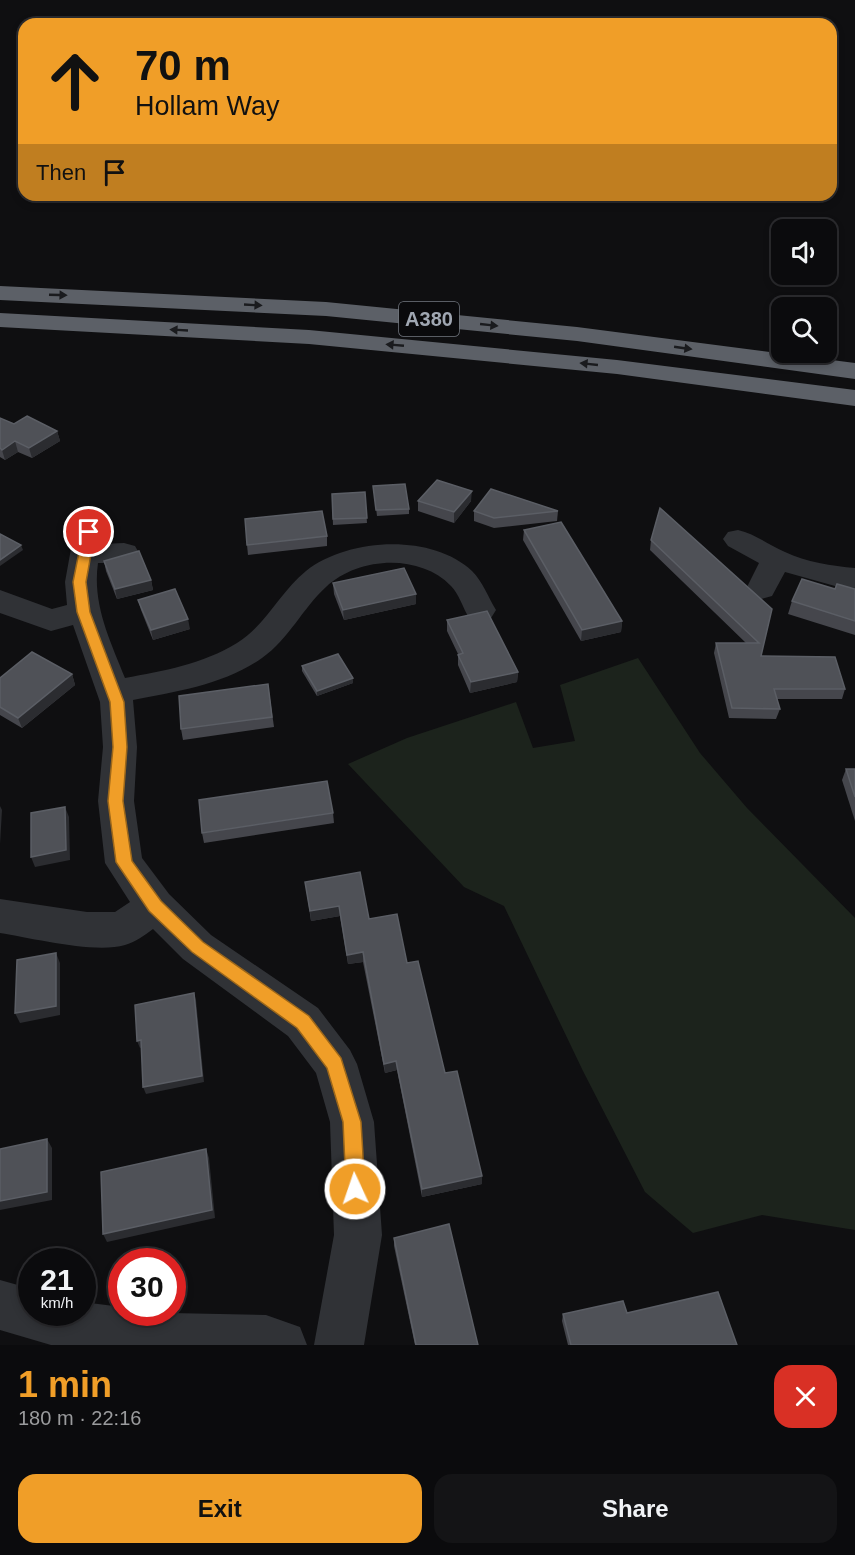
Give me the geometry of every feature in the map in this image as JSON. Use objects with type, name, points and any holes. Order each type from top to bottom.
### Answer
[{"type":"highway","name":"A380","points":[[0,293],[326,309],[577,333],[855,372]]},
{"type":"highway","name":"A380","points":[[0,320],[309,337],[617,367],[855,398]]},
{"type":"highway","name":"A380","points":[[617,367],[855,417]]},
{"type":"street","points":[[738,539],[776,560],[835,576],[855,578]]},
{"type":"street","points":[[124,553],[87,543],[80,582],[84,612],[117,702],[120,747],[116,801],[124,862],[155,906],[197,947],[303,1022],[334,1064],[352,1122],[358,1235],[339,1345]]},
{"type":"street","points":[[114,692],[161,683],[237,658],[262,643],[317,579],[336,566],[356,559],[386,554],[417,556],[441,564],[460,577],[480,610]]},
{"type":"street","points":[[761,589],[776,560]]},
{"type":"street","points":[[0,601],[51,620],[84,612]]},
{"type":"street","points":[[0,916],[87,929],[122,929],[155,906]]},
{"type":"street","points":[[0,1305],[79,1326],[168,1338],[266,1340],[282,1345]]},
{"type":"shaded area","points":[[638,658],[700,753],[747,808],[855,918],[855,1230],[762,1215],[693,1233],[645,1192],[583,1071],[504,906],[464,887],[348,764],[407,738],[516,702],[533,748],[575,741],[560,685]]},
{"type":"building","points":[[27,416],[57,431],[29,448],[15,441],[2,450],[0,448],[0,418],[14,424]]},
{"type":"building","points":[[437,480],[472,491],[454,512],[418,501]]},
{"type":"building","points":[[405,484],[409,509],[376,510],[373,486]]},
{"type":"building","points":[[491,489],[558,511],[494,518],[474,511]]},
{"type":"building","points":[[365,492],[367,518],[333,519],[332,494]]},
{"type":"building","points":[[660,508],[772,609],[761,656],[835,657],[845,689],[774,689],[780,709],[732,708],[716,643],[759,643],[651,540]]},
{"type":"building","points":[[322,511],[327,536],[247,545],[245,519]]},
{"type":"building","points":[[561,522],[622,621],[582,630],[524,530]]},
{"type":"building","points":[[0,534],[21,545],[0,560]]},
{"type":"building","points":[[139,551],[151,580],[115,589],[104,561]]},
{"type":"building","points":[[404,568],[416,594],[343,610],[333,583]]},
{"type":"building","points":[[802,579],[835,589],[837,584],[855,589],[855,621],[792,601]]},
{"type":"building","points":[[175,589],[188,619],[151,630],[138,600]]},
{"type":"building","points":[[487,611],[518,672],[471,682],[458,655],[463,653],[447,620]]},
{"type":"building","points":[[32,652],[72,674],[18,718],[0,707],[0,678]]},
{"type":"building","points":[[338,654],[353,678],[317,691],[302,666]]},
{"type":"building","points":[[268,684],[272,717],[181,729],[179,696]]},
{"type":"building","points":[[846,769],[855,769],[855,797]]},
{"type":"building","points":[[327,781],[333,813],[202,833],[199,800]]},
{"type":"building","points":[[65,807],[66,850],[31,857],[31,813]]},
{"type":"building","points":[[360,872],[369,919],[397,914],[407,963],[418,961],[445,1073],[457,1071],[482,1176],[422,1189],[396,1061],[384,1064],[363,952],[347,955],[339,906],[310,911],[305,882]]},
{"type":"building","points":[[56,953],[56,1006],[15,1013],[17,960]]},
{"type":"building","points":[[194,993],[202,1076],[143,1087],[141,1040],[137,1041],[135,1005]]},
{"type":"building","points":[[47,1139],[47,1192],[0,1201],[0,1149]]},
{"type":"building","points":[[206,1149],[212,1210],[103,1234],[101,1172]]},
{"type":"building","points":[[449,1224],[478,1345],[416,1345],[394,1238]]},
{"type":"building","points":[[718,1292],[737,1345],[571,1345],[563,1314],[623,1301],[627,1313]]},
{"type":"route","points":[[89,532],[80,582],[84,612],[117,702],[120,747],[116,801],[124,862],[155,906],[197,947],[303,1022],[334,1064],[352,1122],[355,1189]]}]
